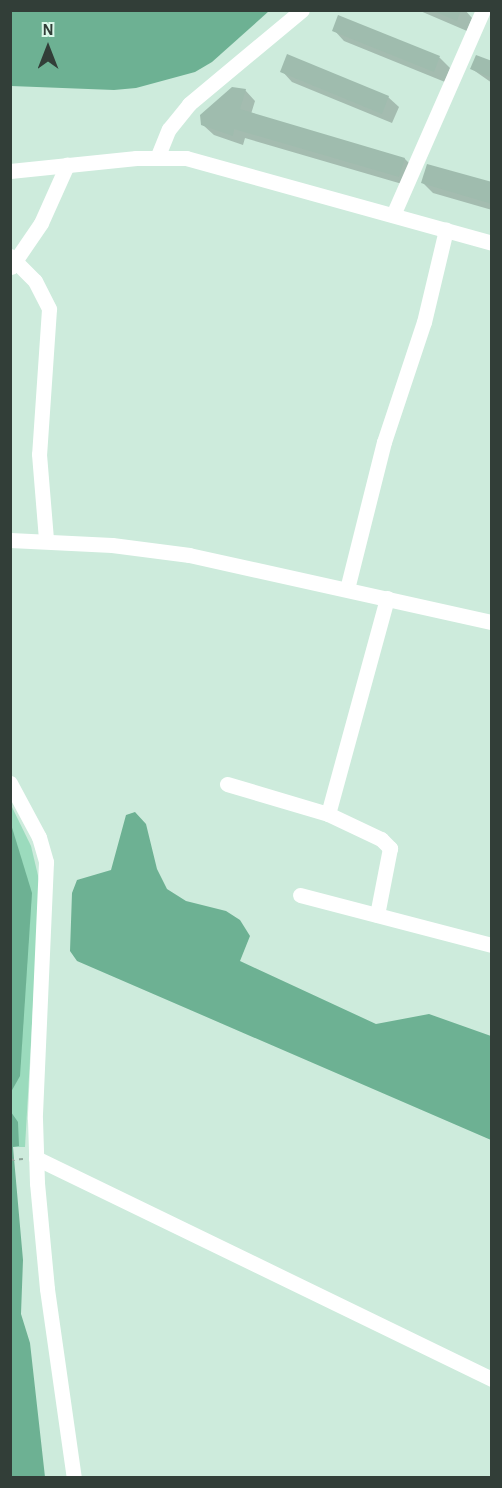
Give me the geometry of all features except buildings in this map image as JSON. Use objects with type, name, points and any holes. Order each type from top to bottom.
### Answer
[{"type":"street","points":[[157,158],[169,129],[189,104],[302,10]]},
{"type":"street","points":[[393,215],[483,10]]},
{"type":"street","points":[[10,171],[157,158],[208,161],[492,243]]},
{"type":"street","points":[[46,540],[39,454],[48,309],[35,281],[13,261],[41,223],[67,165]]},
{"type":"street","points":[[347,589],[384,442],[424,322],[446,230]]},
{"type":"street","points":[[10,540],[46,540],[189,555],[492,622]]},
{"type":"street","points":[[328,814],[387,598]]},
{"type":"street","points":[[10,783],[39,837],[46,862],[36,1158],[47,1289],[74,1478]]},
{"type":"street","points":[[227,784],[328,814],[381,839],[390,848],[377,915]]},
{"type":"street","points":[[300,895],[492,945]]},
{"type":"street","points":[[36,1158],[492,1379]]},
{"type":"shaded area","points":[[11,10],[269,11],[212,62],[195,72],[136,88],[114,90],[11,86]]},
{"type":"shaded area","points":[[10,803],[31,846],[40,884],[25,1147],[11,1147]]},
{"type":"shaded area","points":[[135,812],[146,824],[157,869],[167,889],[186,901],[226,911],[240,920],[250,936],[240,961],[376,1024],[429,1014],[491,1036],[491,1140],[77,961],[70,951],[72,893],[77,880],[111,870],[126,815]]},
{"type":"shaded area","points":[[10,821],[32,893],[20,1076],[11,1092]]},
{"type":"shaded area","points":[[11,1112],[18,1122],[19,1146],[13,1147],[23,1260],[21,1314],[30,1343],[45,1477],[11,1477]]}]
